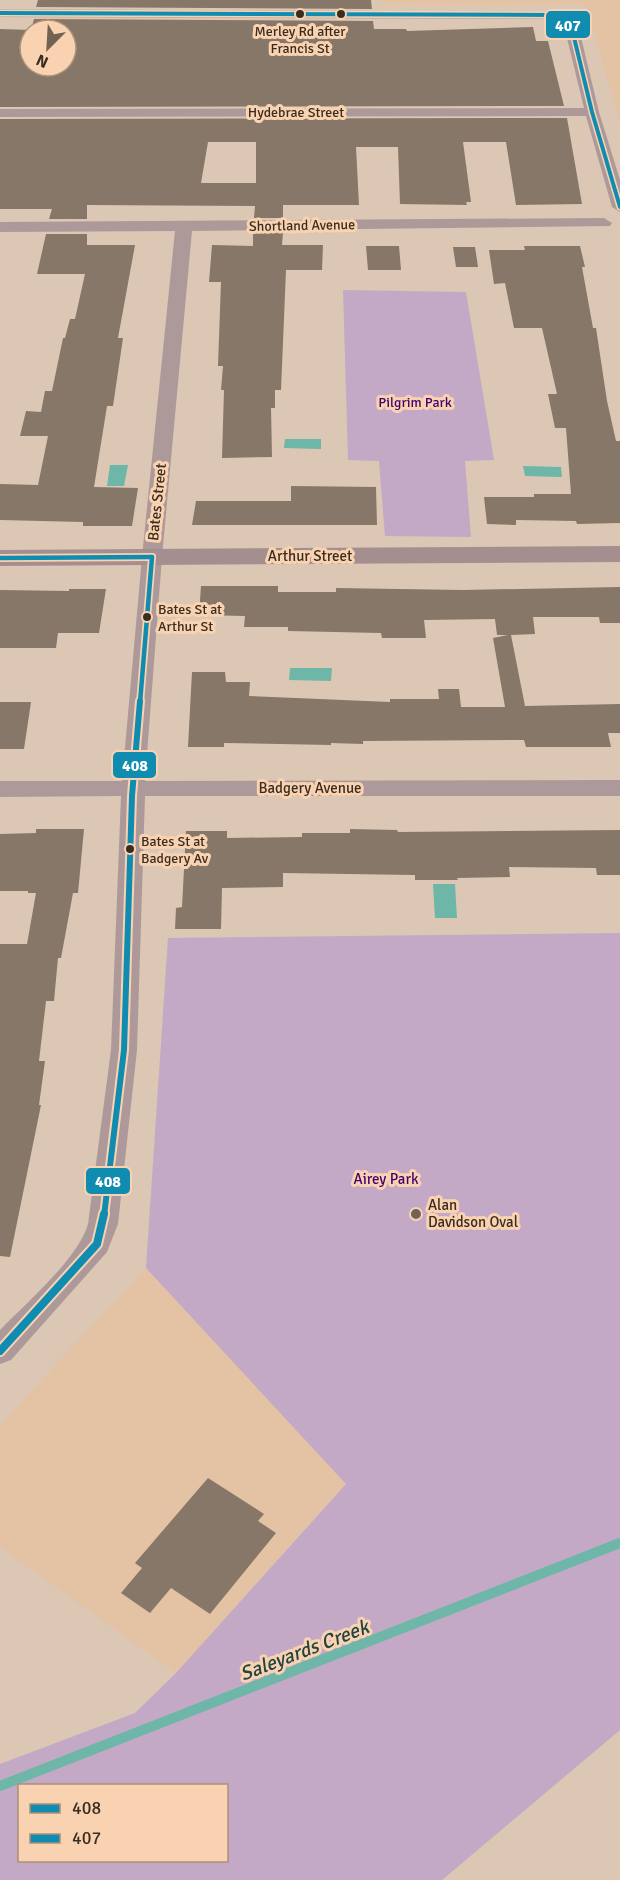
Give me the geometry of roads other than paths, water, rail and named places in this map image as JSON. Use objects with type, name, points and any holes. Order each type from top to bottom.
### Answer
[{"type":"main road","name":"Arthur Street","points":[[0,558],[620,554]]},
{"type":"street","points":[[0,12],[526,14],[559,17],[572,29],[592,112],[620,207]]},
{"type":"street","name":"Hydebrae Street","points":[[0,113],[592,112]]},
{"type":"street","points":[[620,215],[607,218],[604,223],[609,228],[620,231]]},
{"type":"street","name":"Shortland Avenue","points":[[0,227],[604,223]]},
{"type":"street","name":"Bates Street","points":[[0,1351],[80,1265],[97,1244],[103,1224],[124,1050],[133,788],[152,557],[184,226]]},
{"type":"street","name":"Badgery Avenue","points":[[0,789],[620,788]]},
{"type":"water","points":[[285,439],[321,439],[321,449],[284,448]]},
{"type":"water","points":[[110,465],[128,465],[124,486],[107,486]]},
{"type":"water","points":[[523,466],[561,467],[562,477],[525,476]]},
{"type":"water","points":[[290,668],[332,668],[331,681],[289,680]]},
{"type":"water","points":[[433,884],[455,884],[457,918],[435,918]]},
{"type":"waterway","name":"Saleyards Creek","points":[[0,1786],[620,1543]]},
{"type":"place","name":"Merley Rd after Francis St","points":[[300,14]]},
{"type":"place","name":"Bates St at Arthur St","points":[[147,617]]},
{"type":"place","name":"Bates St at Badgery Av","points":[[130,849]]},
{"type":"place","name":"Alan Davidson Oval","points":[[416,1214]]},
{"type":"park label","name":"Pilgrim Park","points":[[415,402]]},
{"type":"park label","name":"Airey Park","points":[[386,1179]]}]
